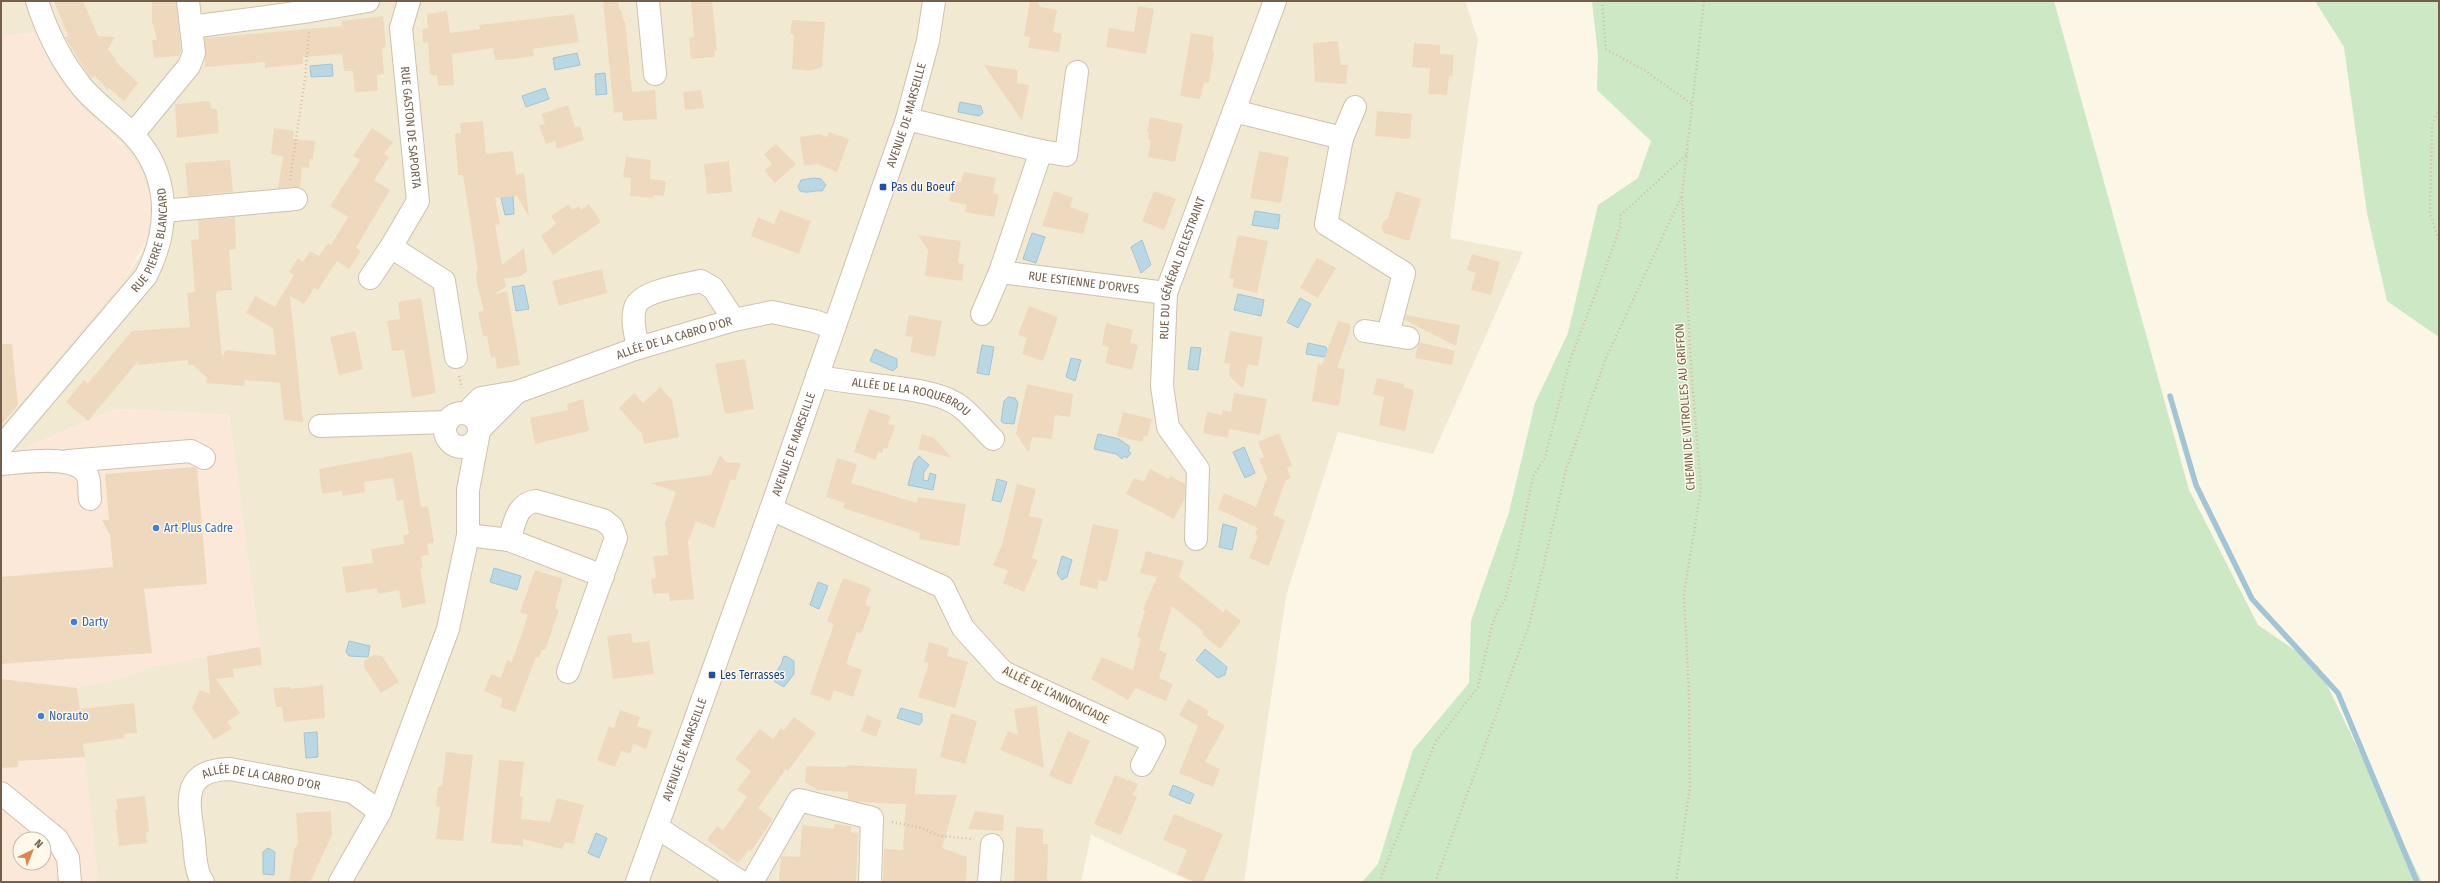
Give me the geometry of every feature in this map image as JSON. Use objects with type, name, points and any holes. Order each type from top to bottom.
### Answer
[{"type":"street","name":"RUE PIERRE BLANCARD","points":[[1,447],[146,276],[154,260],[162,232],[163,190],[157,170],[147,151],[133,134],[108,114],[88,93],[62,60],[46,29],[37,1]]},
{"type":"street","points":[[133,134],[189,66],[194,53],[188,1]]},
{"type":"street","points":[[191,27],[311,6],[368,1]]},
{"type":"street","name":"RUE GASTON DE SAPORTA","points":[[370,278],[391,247],[418,201],[401,28],[409,1]]},
{"type":"street","points":[[648,1],[655,74]]},
{"type":"street","name":"AVENUE DE MARSEILLE","points":[[637,882],[658,828],[771,509],[907,118],[928,41],[934,1]]},
{"type":"street","name":"RUE DU GÉNÉRAL DELESTRAINT","points":[[1196,539],[1198,469],[1168,427],[1162,386],[1166,293],[1275,1]]},
{"type":"street","points":[[907,118],[1041,151],[1066,155],[1077,72]]},
{"type":"street","points":[[1355,107],[1342,138],[1326,224],[1404,273],[1398,336],[1365,330]]},
{"type":"street","points":[[1234,111],[1342,138]]},
{"type":"street","points":[[982,314],[1000,272],[1041,151]]},
{"type":"street","points":[[163,211],[292,199]]},
{"type":"street","points":[[391,247],[444,281],[456,357]]},
{"type":"street","name":"RUE ESTIENNE D'ORVES","points":[[1000,272],[1166,293]]},
{"type":"street","points":[[638,348],[634,320],[635,307],[644,296],[701,281],[713,288],[734,320]]},
{"type":"street","name":"ALLÉE DE LA CABRO D'OR","points":[[466,423],[482,398],[517,392],[638,348],[734,320],[772,312],[814,321],[834,328]]},
{"type":"street","name":"ALLÉE DE LA ROQUEBROU","points":[[817,376],[837,381],[930,394],[956,403],[993,439]]},
{"type":"street","points":[[320,426],[466,423]]},
{"type":"street","points":[[466,423],[445,431],[448,439],[455,445],[468,490]]},
{"type":"street","points":[[340,882],[380,812],[448,629],[468,534],[466,423]]},
{"type":"street","points":[[1,464],[68,461],[190,451],[204,458]]},
{"type":"street","points":[[68,461],[80,466],[87,476],[90,499]]},
{"type":"street","points":[[509,540],[519,510],[527,502],[536,501],[603,520],[612,527],[616,538],[568,672]]},
{"type":"street","name":"ALLÉE DE L’ANNONCIADE","points":[[771,509],[943,587],[963,628],[1003,672],[1154,742],[1142,765]]},
{"type":"street","points":[[468,534],[509,540],[603,576]]},
{"type":"street","name":"ALLÉE DE LA CABRO D'OR","points":[[203,882],[196,864],[188,797],[194,783],[202,775],[216,769],[230,769],[353,792],[380,812]]},
{"type":"street","points":[[1,793],[57,839],[68,858],[70,882]]},
{"type":"street","points":[[752,882],[798,800],[872,818],[870,882]]},
{"type":"street","points":[[658,828],[741,882]]},
{"type":"street","points":[[989,882],[992,845]]},
{"type":"path","points":[[1602,1],[1606,49],[1644,70],[1693,106]]},
{"type":"path","name":"CHEMIN DE VITROLLES AU GRIFFON","points":[[1676,882],[1690,788],[1689,693],[1684,594],[1701,489],[1691,367],[1682,194],[1688,154],[1704,1]]},
{"type":"path","points":[[292,199],[311,6]]},
{"type":"path","points":[[2439,109],[2432,125],[2430,214],[2439,241]]},
{"type":"path","points":[[1379,882],[1436,741],[1478,687],[1492,626],[1505,600],[1519,546],[1534,476],[1545,458],[1570,360],[1620,227],[1621,215],[1688,154]]},
{"type":"path","points":[[1435,882],[1530,622],[1566,470],[1606,358],[1682,194]]},
{"type":"path","points":[[456,357],[466,423]]},
{"type":"path","points":[[872,818],[922,828],[940,836],[970,837],[992,845]]},
{"type":"shaded area","points":[[1,1],[1465,1],[1478,40],[1450,238],[1523,252],[1433,454],[1338,432],[1286,596],[1244,882],[1192,882],[1091,835],[1081,882],[98,882],[77,688],[133,675],[146,668],[243,649],[260,649],[229,414],[115,409],[25,448],[1,450],[1,425],[125,278],[140,256],[149,236],[150,199],[142,173],[121,143],[84,110],[55,74],[35,33],[1,36]]},
{"type":"shaded area","points":[[35,33],[55,74],[84,110],[130,153],[142,173],[150,199],[149,236],[125,278],[1,425],[1,36]]},
{"type":"shaded area","points":[[115,409],[229,414],[260,649],[243,649],[146,668],[133,675],[78,688],[98,882],[1,882],[1,450],[25,448]]},
{"type":"green space","points":[[1592,1],[2054,1],[2189,490],[2258,625],[2318,666],[2422,882],[1362,882],[1378,864],[1413,750],[1469,683],[1471,621],[1509,512],[1535,403],[1568,333],[1598,205],[1638,178],[1651,141],[1597,90],[1598,55]]},
{"type":"green space","points":[[2315,1],[2439,1],[2439,337],[2387,301],[2367,213],[2344,47]]},
{"type":"water","points":[[577,53],[580,65],[555,70],[553,58]]},
{"type":"water","points":[[332,64],[333,76],[311,77],[310,66]]},
{"type":"water","points":[[605,73],[607,94],[596,95],[595,74]]},
{"type":"water","points":[[545,88],[549,99],[526,107],[522,96]]},
{"type":"water","points":[[960,102],[981,106],[983,113],[979,116],[958,112]]},
{"type":"water","points":[[814,178],[821,179],[826,185],[822,191],[800,191],[798,187],[801,180]]},
{"type":"water","points":[[504,193],[513,196],[514,214],[505,215],[501,198]]},
{"type":"water","points":[[1255,211],[1280,215],[1278,229],[1252,225]]},
{"type":"water","points":[[1032,233],[1045,237],[1036,263],[1023,259]]},
{"type":"water","points":[[1142,240],[1151,265],[1141,273],[1131,247]]},
{"type":"water","points":[[524,285],[529,309],[516,311],[512,287]]},
{"type":"water","points":[[1238,294],[1264,300],[1261,316],[1234,310]]},
{"type":"water","points":[[1300,298],[1311,304],[1298,328],[1287,322]]},
{"type":"water","points":[[1308,343],[1326,347],[1328,353],[1324,357],[1306,354]]},
{"type":"water","points":[[982,345],[994,347],[989,375],[977,373]]},
{"type":"water","points":[[1191,347],[1201,348],[1198,370],[1188,369]]},
{"type":"water","points":[[875,349],[897,359],[897,367],[893,371],[870,361]]},
{"type":"water","points":[[1071,358],[1081,360],[1075,381],[1066,377]]},
{"type":"water","points":[[1008,397],[1015,398],[1018,403],[1014,424],[1003,423],[1001,421],[1004,401]]},
{"type":"water","points":[[1098,434],[1119,439],[1130,447],[1128,451],[1131,453],[1127,458],[1124,456],[1122,459],[1116,454],[1094,449]]},
{"type":"water","points":[[1244,447],[1255,473],[1245,478],[1233,452]]},
{"type":"water","points":[[919,456],[929,465],[924,472],[923,480],[928,481],[930,473],[936,475],[933,490],[908,485],[914,462]]},
{"type":"water","points":[[997,479],[1007,482],[1001,502],[992,500]]},
{"type":"water","points":[[1223,524],[1237,528],[1232,550],[1219,547]]},
{"type":"water","points":[[1062,556],[1072,560],[1067,577],[1062,580],[1057,574]]},
{"type":"water","points":[[494,568],[521,576],[517,590],[490,582]]},
{"type":"water","points":[[818,582],[828,586],[819,609],[810,605]]},
{"type":"water","points":[[349,641],[370,646],[368,657],[349,656],[346,652]]},
{"type":"water","points":[[1205,649],[1227,667],[1225,675],[1218,678],[1196,660]]},
{"type":"water","points":[[786,656],[794,661],[794,674],[784,687],[775,682],[774,678],[783,657]]},
{"type":"water","points":[[901,708],[922,714],[922,722],[919,725],[897,718]]},
{"type":"water","points":[[317,732],[318,757],[306,758],[304,733]]},
{"type":"water","points":[[1173,785],[1194,794],[1190,804],[1169,795]]},
{"type":"water","points":[[596,833],[607,838],[599,858],[588,853]]},
{"type":"water","points":[[268,848],[275,852],[274,875],[263,874],[263,852]]},
{"type":"building","points":[[54,1],[83,1],[98,36],[115,37],[108,49],[117,61],[115,61],[138,83],[124,101],[109,88],[107,89],[95,76],[91,78],[85,70],[65,37],[68,36]]},
{"type":"building","points":[[152,1],[176,1],[181,51],[179,56],[154,58],[152,40],[157,40],[152,22]]},
{"type":"building","points":[[603,1],[618,1],[620,11],[622,11],[623,21],[625,21],[632,92],[655,90],[657,119],[623,121],[622,112],[614,113]]},
{"type":"building","points":[[691,1],[712,1],[717,50],[714,51],[715,57],[691,59],[689,38],[694,37]]},
{"type":"building","points":[[1030,1],[1037,1],[1040,7],[1057,10],[1053,32],[1062,34],[1059,52],[1028,48],[1030,37],[1024,36]]},
{"type":"building","points":[[1138,6],[1154,9],[1146,54],[1106,47],[1109,28],[1134,32]]},
{"type":"building","points":[[447,11],[450,33],[480,29],[479,25],[574,14],[579,42],[533,49],[534,56],[513,59],[495,60],[493,48],[452,54],[454,85],[438,86],[437,75],[430,75],[428,42],[423,43],[422,29],[428,28],[427,14]]},
{"type":"building","points":[[383,16],[386,47],[382,48],[384,74],[377,75],[378,91],[355,92],[353,71],[344,71],[342,54],[303,57],[303,64],[265,68],[265,62],[205,67],[205,38],[342,26],[342,21]]},
{"type":"building","points":[[792,20],[825,22],[822,67],[809,71],[792,69],[794,35],[790,34]]},
{"type":"building","points":[[1191,33],[1214,37],[1212,51],[1214,52],[1209,83],[1204,82],[1200,99],[1180,96]]},
{"type":"building","points":[[1338,41],[1341,65],[1348,65],[1346,84],[1315,82],[1313,43]]},
{"type":"building","points":[[1414,43],[1440,45],[1440,54],[1454,55],[1452,77],[1449,76],[1447,95],[1428,94],[1430,68],[1412,67]]},
{"type":"building","points":[[984,65],[1018,70],[1017,83],[1029,85],[1022,121]]},
{"type":"building","points":[[701,90],[704,108],[685,110],[683,92]]},
{"type":"building","points":[[210,101],[211,109],[217,109],[219,133],[177,138],[175,104]]},
{"type":"building","points":[[568,105],[575,127],[580,126],[584,140],[557,149],[555,141],[546,144],[539,125],[545,124],[541,114]]},
{"type":"building","points":[[1377,111],[1412,114],[1410,139],[1375,136]]},
{"type":"building","points":[[1150,117],[1183,124],[1175,162],[1148,157],[1151,140],[1148,139],[1149,133],[1147,132]]},
{"type":"building","points":[[483,121],[486,154],[513,151],[516,175],[524,173],[529,217],[517,196],[495,198],[500,224],[495,225],[502,265],[524,248],[527,272],[521,276],[504,279],[506,287],[494,294],[507,291],[520,365],[497,369],[495,356],[491,358],[487,336],[483,336],[478,312],[484,311],[477,284],[476,271],[478,271],[463,175],[458,175],[455,134],[461,133],[460,123]]},
{"type":"building","points":[[274,128],[294,131],[293,139],[315,141],[313,159],[310,159],[309,168],[302,167],[300,187],[278,188],[283,156],[271,154]]},
{"type":"building","points":[[372,128],[393,142],[384,154],[389,157],[374,180],[390,190],[356,248],[361,251],[349,269],[337,261],[318,290],[314,288],[304,304],[290,296],[303,422],[284,420],[280,383],[245,380],[244,386],[206,383],[207,378],[193,365],[188,365],[188,360],[138,365],[139,360],[88,421],[66,402],[84,380],[88,383],[132,331],[190,327],[187,293],[195,292],[191,240],[199,239],[198,220],[235,217],[236,249],[229,250],[232,290],[217,291],[216,297],[222,357],[226,350],[276,355],[273,328],[246,313],[255,296],[275,307],[294,275],[289,272],[298,258],[303,262],[310,251],[319,256],[328,243],[331,245],[348,217],[330,206],[360,160],[353,156]]},
{"type":"building","points":[[829,132],[849,139],[837,172],[817,164],[804,166],[800,137],[819,134],[827,137]]},
{"type":"building","points":[[776,144],[796,164],[775,183],[764,170],[772,164],[764,154]]},
{"type":"building","points":[[1259,151],[1289,157],[1281,203],[1250,198]]},
{"type":"building","points":[[626,157],[651,160],[650,179],[666,181],[664,196],[653,195],[653,198],[630,196],[631,178],[623,177]]},
{"type":"building","points":[[230,160],[233,192],[188,196],[185,163]]},
{"type":"building","points":[[729,161],[732,192],[707,194],[704,164]]},
{"type":"building","points":[[964,172],[996,178],[993,193],[999,195],[994,217],[965,212],[967,205],[949,201],[953,181],[961,182]]},
{"type":"building","points":[[1054,191],[1073,198],[1070,207],[1089,214],[1083,234],[1042,226]]},
{"type":"building","points":[[1154,191],[1176,199],[1164,230],[1142,221]]},
{"type":"building","points":[[1396,191],[1421,199],[1409,241],[1384,233],[1381,228],[1383,222],[1388,218]]},
{"type":"building","points":[[569,204],[572,210],[579,206],[581,210],[589,204],[601,222],[553,255],[541,236],[556,224],[551,216]]},
{"type":"building","points":[[780,210],[811,221],[799,254],[751,236],[758,217],[774,224]]},
{"type":"building","points":[[918,235],[961,241],[958,263],[964,264],[962,281],[925,276],[928,250]]},
{"type":"building","points":[[1238,235],[1268,241],[1257,293],[1232,287],[1234,279],[1229,278]]},
{"type":"building","points":[[1472,254],[1500,262],[1491,295],[1471,290],[1476,273],[1467,270]]},
{"type":"building","points":[[1317,258],[1336,268],[1318,298],[1300,288]]},
{"type":"building","points":[[602,269],[607,293],[559,306],[552,281]]},
{"type":"building","points":[[421,298],[436,393],[412,398],[404,350],[392,351],[387,321],[400,319],[398,302]]},
{"type":"building","points":[[1029,306],[1058,317],[1043,361],[1022,354],[1027,338],[1018,335]]},
{"type":"building","points":[[909,315],[942,321],[935,357],[910,352],[913,337],[905,336]]},
{"type":"building","points":[[1406,315],[1460,325],[1456,346],[1405,320]]},
{"type":"building","points":[[1338,321],[1350,324],[1350,331],[1337,368],[1345,369],[1339,406],[1312,401],[1318,364],[1322,365]]},
{"type":"building","points":[[1106,323],[1133,330],[1130,343],[1138,345],[1132,370],[1105,363],[1109,347],[1102,345]]},
{"type":"building","points":[[355,331],[363,369],[339,375],[330,337]]},
{"type":"building","points":[[1230,331],[1263,337],[1258,366],[1248,364],[1243,389],[1229,376],[1230,364],[1224,363]]},
{"type":"building","points":[[1419,342],[1455,351],[1452,365],[1415,358]]},
{"type":"building","points":[[1,344],[12,344],[18,405],[1,425]]},
{"type":"building","points":[[745,359],[754,409],[725,414],[715,364]]},
{"type":"building","points":[[1377,378],[1404,384],[1403,387],[1414,390],[1405,431],[1379,425],[1384,397],[1373,394]]},
{"type":"building","points":[[1027,384],[1073,394],[1070,417],[1055,415],[1052,439],[1032,437],[1029,453],[1016,434]]},
{"type":"building","points":[[660,387],[672,400],[679,437],[644,444],[642,434],[619,408],[634,393],[643,403]]},
{"type":"building","points":[[1234,393],[1267,399],[1260,435],[1229,429],[1228,438],[1203,433],[1207,412],[1222,415],[1223,410],[1231,412]]},
{"type":"building","points":[[583,399],[589,431],[535,444],[530,418],[568,410],[567,404]]},
{"type":"building","points":[[869,409],[891,416],[888,424],[895,426],[887,449],[884,448],[882,453],[878,452],[876,460],[854,452]]},
{"type":"building","points":[[1123,412],[1152,419],[1147,437],[1144,435],[1142,442],[1117,436]]},
{"type":"building","points":[[1279,433],[1292,465],[1287,468],[1291,478],[1286,480],[1273,515],[1285,520],[1269,566],[1249,558],[1258,536],[1255,535],[1258,528],[1218,509],[1224,493],[1256,507],[1267,478],[1259,459],[1264,457],[1258,442]]},
{"type":"building","points":[[922,434],[934,438],[952,458],[918,449]]},
{"type":"building","points":[[412,452],[421,507],[428,506],[434,543],[427,544],[429,555],[421,556],[423,568],[420,568],[426,603],[402,608],[399,590],[378,594],[377,588],[346,593],[342,567],[373,563],[371,549],[404,544],[403,535],[409,534],[403,500],[397,501],[393,478],[364,482],[365,492],[343,496],[342,491],[322,494],[319,469]]},
{"type":"building","points":[[720,455],[726,462],[741,463],[735,481],[731,479],[714,528],[696,521],[688,542],[694,599],[670,601],[669,593],[653,594],[651,579],[656,578],[653,556],[668,555],[665,523],[676,492],[650,483],[711,475]]},
{"type":"building","points":[[837,458],[857,464],[851,483],[917,503],[918,497],[966,504],[959,546],[919,539],[920,533],[843,508],[845,503],[826,497]]},
{"type":"building","points":[[197,468],[207,584],[144,589],[152,653],[1,664],[1,577],[113,567],[110,535],[102,520],[109,520],[105,474]]},
{"type":"building","points":[[1150,469],[1169,479],[1170,476],[1185,484],[1185,498],[1174,519],[1126,494],[1134,478],[1144,482]]},
{"type":"building","points":[[1017,484],[1036,489],[1029,516],[1043,519],[1032,558],[1038,560],[1024,592],[1003,583],[1008,571],[993,565],[1002,545]]},
{"type":"building","points":[[1093,524],[1119,530],[1107,582],[1099,580],[1097,589],[1079,585]]},
{"type":"building","points":[[1146,551],[1184,561],[1179,577],[1223,612],[1226,609],[1241,621],[1220,649],[1202,634],[1204,632],[1172,606],[1159,650],[1167,653],[1159,678],[1173,684],[1166,701],[1135,688],[1128,700],[1091,679],[1102,657],[1133,670],[1141,638],[1137,637],[1145,610],[1143,609],[1157,577],[1140,573]]},
{"type":"building","points":[[535,570],[563,579],[555,608],[559,610],[545,650],[542,649],[539,658],[536,657],[515,712],[500,707],[503,699],[484,691],[491,674],[501,678],[507,660],[512,662],[528,615],[520,612]]},
{"type":"building","points":[[843,578],[871,588],[865,605],[871,607],[861,634],[857,632],[846,664],[862,670],[853,697],[834,690],[830,701],[810,694],[834,624],[827,621]]},
{"type":"building","points":[[631,633],[633,643],[649,641],[654,674],[613,679],[607,636]]},
{"type":"building","points":[[929,642],[949,648],[947,656],[968,662],[955,708],[918,697],[929,663],[924,662]]},
{"type":"building","points":[[260,647],[262,665],[233,669],[234,677],[216,679],[240,713],[227,722],[232,728],[214,740],[192,708],[200,690],[210,694],[207,656]]},
{"type":"building","points":[[374,655],[382,656],[399,682],[381,693],[364,667],[364,661]]},
{"type":"building","name":"Norauto","points":[[1,679],[77,688],[80,709],[134,703],[137,733],[124,734],[125,738],[83,744],[85,757],[18,761],[18,767],[1,768]]},
{"type":"building","points":[[323,685],[325,718],[284,722],[282,707],[276,707],[273,688],[290,687],[291,689]]},
{"type":"building","points":[[1188,699],[1209,711],[1206,715],[1225,725],[1205,762],[1220,769],[1213,787],[1179,773],[1198,726],[1179,715]]},
{"type":"building","points":[[1037,706],[1044,768],[1000,750],[1008,731],[1018,735],[1014,709]]},
{"type":"building","points":[[620,710],[640,717],[637,726],[652,731],[646,749],[633,744],[630,754],[621,751],[615,767],[597,760],[609,726],[614,728]]},
{"type":"building","points":[[951,713],[977,721],[965,764],[940,757]]},
{"type":"building","points":[[867,715],[882,721],[876,737],[861,731]]},
{"type":"building","points":[[794,717],[816,733],[788,771],[786,769],[758,808],[773,819],[751,851],[749,850],[738,863],[707,840],[717,826],[723,830],[747,797],[737,790],[751,771],[735,759],[760,729],[773,739],[781,728],[784,730]]},
{"type":"building","points":[[1068,731],[1090,741],[1071,785],[1049,776]]},
{"type":"building","points":[[446,752],[473,755],[463,841],[436,839],[440,807],[436,806],[438,787],[442,787]]},
{"type":"building","points":[[499,760],[524,762],[520,796],[523,797],[521,819],[550,822],[557,798],[584,805],[573,844],[565,842],[562,849],[523,839],[523,846],[491,843]]},
{"type":"building","points":[[847,765],[917,769],[915,794],[957,795],[942,848],[967,857],[966,882],[883,881],[884,849],[903,850],[906,804],[858,802],[848,799],[848,792],[817,790],[805,782],[806,766],[847,767]]},
{"type":"building","points":[[1115,775],[1138,784],[1133,795],[1137,797],[1121,835],[1094,824]]},
{"type":"building","points":[[145,796],[149,832],[146,832],[147,843],[119,846],[115,810],[118,810],[116,799]]},
{"type":"building","points":[[331,811],[332,835],[310,882],[289,882],[294,850],[298,843],[296,813]]},
{"type":"building","points":[[975,811],[1004,815],[1003,831],[968,829]]},
{"type":"building","points":[[1174,814],[1223,834],[1203,882],[1195,882],[1177,874],[1187,850],[1163,840]]},
{"type":"building","points":[[834,824],[851,826],[851,832],[858,833],[856,882],[779,881],[781,856],[800,857],[802,825],[834,829]]},
{"type":"building","points":[[1016,827],[1043,829],[1043,844],[1048,844],[1047,882],[1014,882]]},
{"type":"waterway","points":[[2170,396],[2196,485],[2252,599],[2338,693],[2417,882]]},
{"type":"place","name":"Pas du Boeuf","points":[[883,187]]},
{"type":"place","name":"Art Plus Cadre","points":[[156,528]]},
{"type":"place","name":"Darty","points":[[74,622]]},
{"type":"place","name":"Les Terrasses","points":[[712,675]]},
{"type":"place","name":"Norauto","points":[[41,716]]}]
